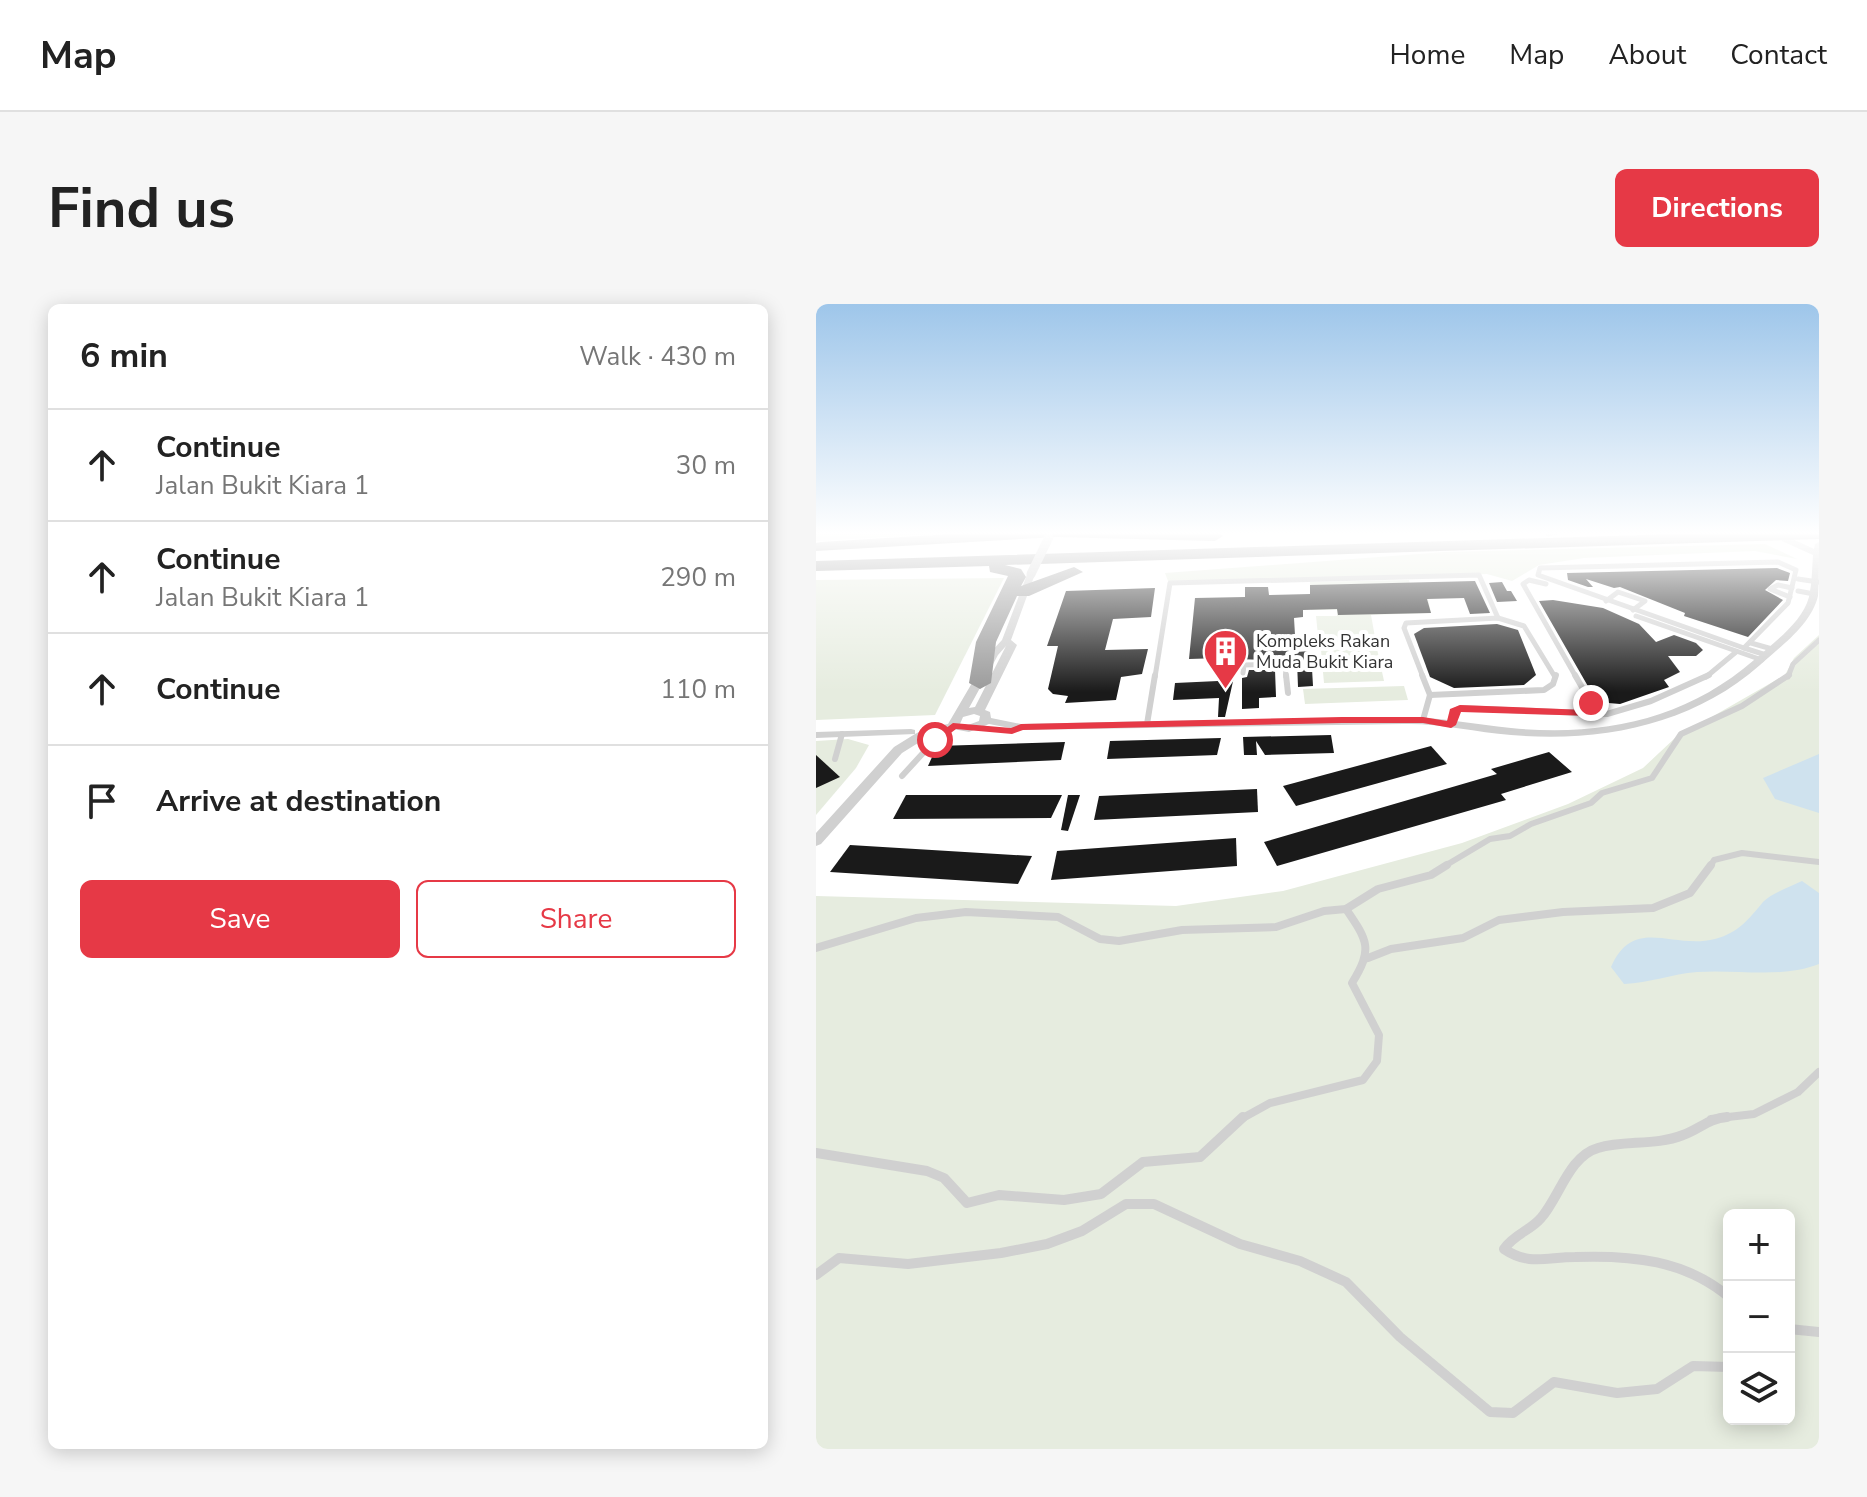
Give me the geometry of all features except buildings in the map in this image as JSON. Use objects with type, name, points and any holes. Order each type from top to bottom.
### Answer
[{"type":"highway","points":[[980,683],[979,673],[990,637],[1013,585]]},
{"type":"highway","points":[[1023,592],[1040,585]]},
{"type":"street","points":[[816,841],[898,750],[927,732],[953,722],[980,683],[998,646],[1006,641],[1026,585]]},
{"type":"street","points":[[816,735],[911,732],[983,716],[1021,727],[1423,720],[1543,736],[1584,735],[1635,728],[1672,715],[1723,690],[1767,655],[1800,623],[1816,588]]},
{"type":"street","points":[[974,728],[983,716],[1012,645],[1006,641]]},
{"type":"street","points":[[953,722],[974,728],[1012,731],[1021,727]]},
{"type":"street","points":[[816,831],[890,746],[911,732]]},
{"type":"lane","points":[[1147,724],[1170,585]]},
{"type":"lane","points":[[1484,585],[1498,618]]},
{"type":"lane","points":[[1523,585],[1591,703],[1592,714]]},
{"type":"lane","points":[[1545,585],[1736,652],[1767,655]]},
{"type":"lane","points":[[1561,585],[1767,655]]},
{"type":"lane","points":[[1777,585],[1770,589],[1790,597]]},
{"type":"lane","points":[[1780,585],[1795,589],[1816,588]]},
{"type":"lane","points":[[1744,648],[1788,603],[1795,585]]},
{"type":"lane","points":[[1606,601],[1618,592],[1645,601],[1633,610]]},
{"type":"lane","points":[[1423,720],[1430,695],[1404,628],[1406,623],[1498,618],[1524,626],[1556,675],[1553,684],[1544,690],[1430,695]]},
{"type":"lane","points":[[816,948],[939,914],[1058,917],[1100,939],[1119,941],[1182,930],[1276,927],[1324,911],[1346,909],[1378,889],[1431,875],[1490,839],[1510,836],[1531,824],[1591,803],[1602,793],[1652,778],[1681,734],[1742,706],[1788,677],[1793,664],[1819,640]]},
{"type":"lane","points":[[1751,643],[1767,655]]},
{"type":"lane","points":[[1451,725],[1453,712],[1460,708],[1607,714],[1651,701],[1712,673],[1736,652]]},
{"type":"lane","points":[[1243,673],[1244,665],[1285,664],[1288,693]]},
{"type":"lane","points":[[902,776],[953,722]]},
{"type":"lane","points":[[835,759],[842,734]]},
{"type":"lane","points":[[816,1153],[843,1160],[876,1160],[943,1176],[967,1203],[999,1195],[1064,1200],[1101,1194],[1143,1162],[1200,1157],[1244,1116],[1270,1103],[1363,1080],[1377,1061],[1379,1035],[1352,983],[1368,958],[1382,950],[1462,939],[1495,921],[1567,912],[1625,914],[1666,905],[1693,893],[1709,875],[1714,860],[1742,853],[1819,862]]},
{"type":"lane","points":[[1346,909],[1369,943],[1368,958]]},
{"type":"lane","points":[[1723,1290],[1676,1265],[1584,1254],[1521,1261],[1504,1249],[1513,1236],[1540,1220],[1570,1171],[1596,1148],[1656,1142],[1684,1135],[1712,1118],[1754,1114],[1798,1092],[1819,1072]]},
{"type":"lane","points":[[816,1275],[839,1258],[908,1264],[1047,1244],[1082,1231],[1126,1204],[1154,1204],[1240,1244],[1300,1261],[1346,1282],[1400,1337],[1490,1412],[1513,1413],[1554,1382],[1617,1393],[1657,1389],[1693,1366],[1723,1367]]},
{"type":"lane","points":[[1795,1329],[1819,1332]]},
{"type":"shaded area","points":[[816,585],[1000,585],[935,715],[816,720]]},
{"type":"shaded area","points":[[1310,585],[1411,585],[1412,590],[1428,599],[1431,613],[1371,615],[1376,643],[1319,645],[1316,616],[1337,616],[1337,610],[1311,610]]},
{"type":"shaded area","points":[[1819,635],[1819,1449],[816,1449],[816,896],[1176,906],[1283,891],[1462,843],[1568,804],[1643,768],[1675,738],[1785,675],[1794,658]]},
{"type":"shaded area","points":[[1377,649],[1384,681],[1324,683],[1321,650]]},
{"type":"shaded area","points":[[1404,686],[1408,700],[1305,704],[1303,689]]},
{"type":"shaded area","points":[[848,739],[869,745],[856,768],[816,815],[816,741]]},
{"type":"water","points":[[1819,754],[1819,813],[1775,799],[1763,778]]},
{"type":"water","points":[[1802,881],[1819,893],[1819,964],[1805,969],[1775,972],[1697,972],[1624,984],[1611,967],[1620,951],[1631,942],[1643,938],[1699,941],[1730,933],[1767,899]]},
{"type":"place","name":"Kompleks Rakan Muda Bukit Kiara","points":[[1225,690]]},
{"type":"route","points":[[935,740],[946,728],[953,726],[959,729],[1012,731],[1021,727],[1342,720],[1423,720],[1451,725],[1453,712],[1460,708],[1592,714],[1591,703]]}]
